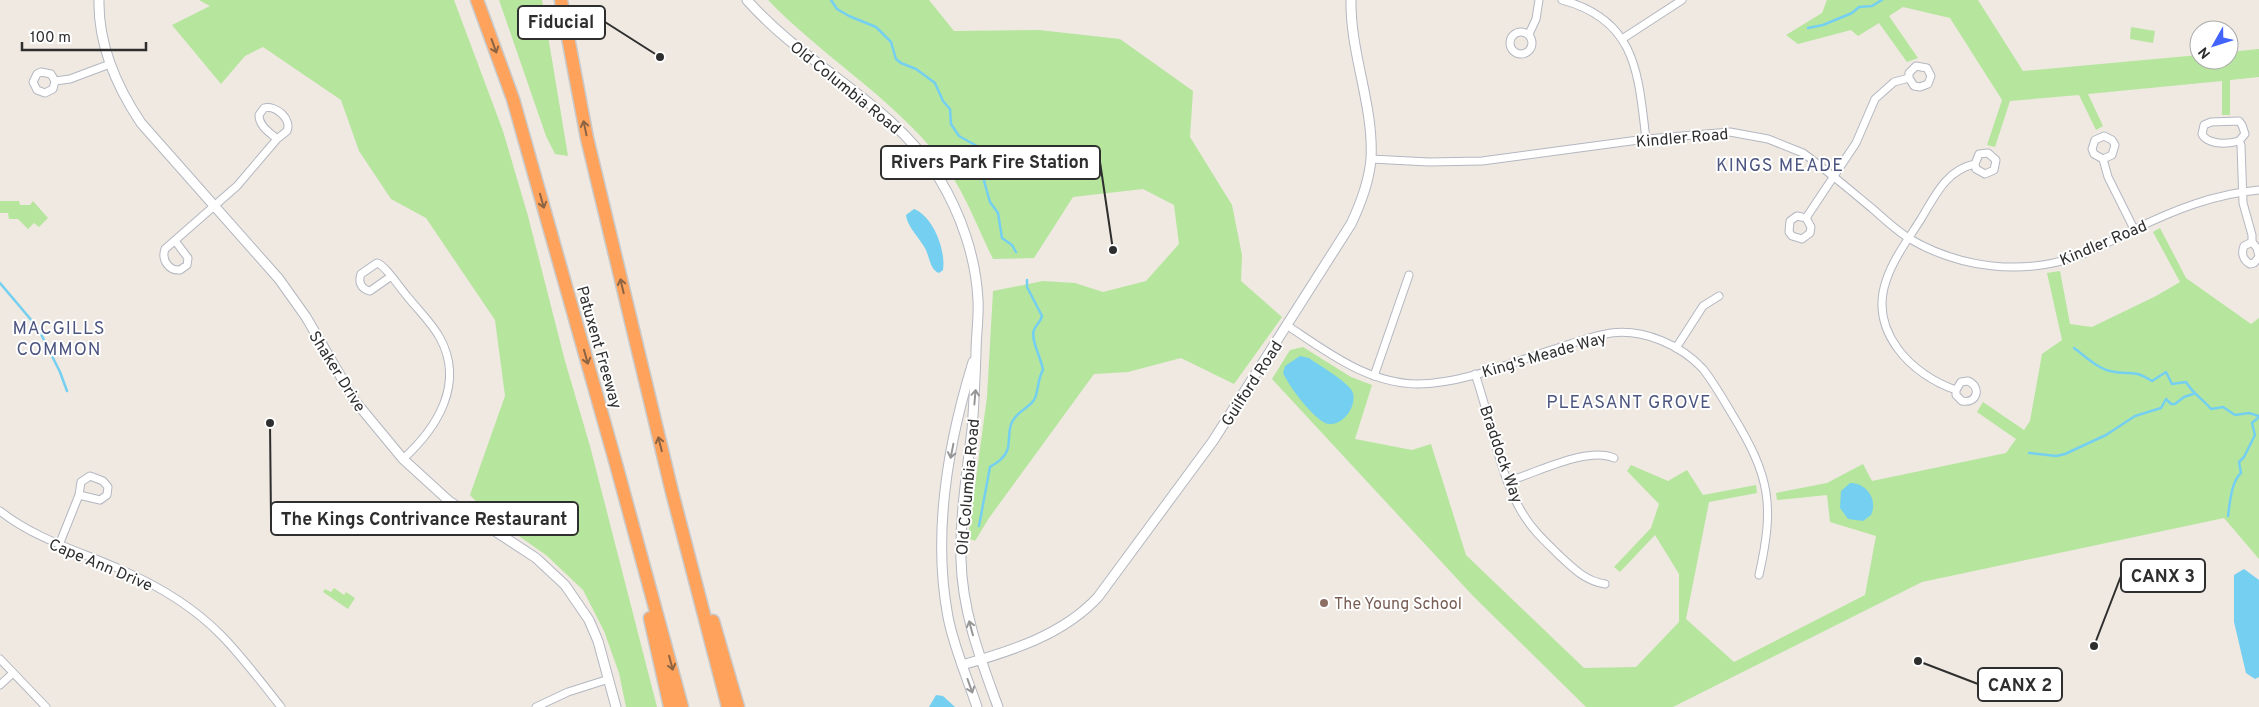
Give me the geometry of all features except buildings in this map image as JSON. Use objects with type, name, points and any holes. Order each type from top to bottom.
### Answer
[{"type":"highway","name":"Patuxent Freeway","points":[[477,0],[513,99],[682,707]]},
{"type":"highway","name":"Patuxent Freeway","points":[[561,0],[587,138],[672,492],[728,707]]},
{"type":"highway","points":[[616,464],[670,707]]},
{"type":"highway","points":[[672,492],[723,651],[738,707]]},
{"type":"street","name":"Shaker Drive","points":[[99,0],[101,28],[110,64],[123,92],[141,123],[216,206],[291,295],[355,401],[403,459],[449,501],[536,558],[565,585],[589,620],[598,641],[616,707]]},
{"type":"street","name":"Old Columbia Road","points":[[747,0],[789,41],[898,128],[913,143],[939,179],[961,224],[970,250],[978,299],[976,383],[963,507],[961,558],[967,612],[981,660],[998,707]]},
{"type":"street","name":"Guilford Road","points":[[962,665],[981,660],[1060,629],[1086,609],[1111,580],[1213,440],[1288,326],[1351,224],[1360,205],[1371,159],[1368,123],[1354,39],[1351,0]]},
{"type":"street","points":[[1529,34],[1536,19],[1539,0]]},
{"type":"street","points":[[1562,0],[1591,12],[1611,26],[1622,39],[1636,68],[1646,139]]},
{"type":"street","points":[[1622,39],[1682,0]]},
{"type":"street","points":[[55,81],[70,79],[110,64]]},
{"type":"street","points":[[1806,218],[1856,143],[1875,99],[1894,82],[1909,78]]},
{"type":"street","points":[[176,242],[247,177],[277,139],[287,131],[288,122],[286,118],[273,108],[264,108],[258,115],[261,125],[277,139]]},
{"type":"street","points":[[2211,122],[2239,122],[2245,134],[2239,141],[2210,142],[2204,137],[2202,129],[2204,125],[2211,122]]},
{"type":"street","name":"Kindler Road","points":[[1371,159],[1429,162],[1482,161],[1646,139],[1715,132],[1749,134],[1787,145],[1803,153],[1910,239],[1948,256],[1970,263],[1999,268],[2035,266],[2063,261],[2097,248],[2204,200],[2242,191],[2259,190]]},
{"type":"street","points":[[2239,141],[2242,150],[2244,210],[2252,235],[2252,242],[2257,248],[2259,256],[2254,263],[2250,264],[2244,260],[2242,251],[2244,246],[2252,242]]},
{"type":"street","points":[[2103,159],[2108,176],[2134,230]]},
{"type":"street","points":[[1956,390],[1933,380],[1913,365],[1895,346],[1887,334],[1882,308],[1885,282],[1891,267],[1945,181],[1963,166],[1974,164]]},
{"type":"street","points":[[390,277],[370,291],[362,287],[360,282],[361,274],[377,263],[384,266],[390,277],[431,324],[442,342],[449,362],[448,389],[441,414],[425,436],[403,459]]},
{"type":"street","points":[[1374,376],[1409,275]]},
{"type":"street","points":[[1676,348],[1703,306],[1719,296]]},
{"type":"street","name":"King's Meade Way","points":[[1288,326],[1347,364],[1374,376],[1415,384],[1447,381],[1475,374],[1611,333],[1644,336],[1661,340],[1676,348],[1696,363],[1714,383],[1750,443],[1761,470],[1766,491],[1767,539],[1759,575]]},
{"type":"street","name":"Old Columbia Road","points":[[976,352],[967,382],[948,471],[941,535],[941,558],[948,617],[977,707]]},
{"type":"street","name":"Braddock Way","points":[[1475,374],[1508,481],[1522,513],[1541,538],[1585,578],[1605,584]]},
{"type":"street","points":[[1508,481],[1586,456],[1606,454],[1614,458]]},
{"type":"street","points":[[59,546],[79,495]]},
{"type":"street","name":"Cape Ann Drive","points":[[0,511],[30,532],[59,546],[122,570],[154,586],[186,606],[227,642],[281,707]]},
{"type":"street","points":[[0,659],[46,707]]},
{"type":"street","points":[[0,685],[13,673]]},
{"type":"street","points":[[536,707],[568,692],[609,679]]},
{"type":"green space","points":[[199,0],[454,0],[503,131],[528,216],[565,361],[590,446],[657,707],[626,707],[619,673],[604,631],[583,590],[546,555],[490,516],[470,495],[505,396],[495,320],[426,218],[391,199],[359,151],[341,100],[263,47],[245,56],[221,84],[172,25],[210,6]]},
{"type":"green space","points":[[499,0],[542,0],[568,156],[555,154],[546,136]]},
{"type":"green space","points":[[768,0],[929,0],[954,31],[1039,30],[1120,39],[1193,91],[1190,137],[1232,205],[1242,255],[1241,281],[1282,317],[1234,384],[1181,358],[1128,372],[1094,374],[989,518],[975,541],[968,538],[987,397],[993,291],[1043,281],[1075,283],[1103,292],[1146,281],[1179,244],[1174,205],[1143,189],[1073,197],[1034,258],[993,259],[954,179],[918,133],[876,94],[788,20]]},
{"type":"green space","points":[[1827,0],[1978,0],[2023,71],[2189,56],[2189,70],[2239,70],[2239,51],[2259,49],[2259,77],[2230,80],[2230,115],[2222,115],[2222,81],[2088,94],[2103,126],[2096,130],[2079,95],[2010,101],[1995,147],[1987,145],[2002,100],[1950,18],[1903,7],[1889,16],[1918,58],[1907,62],[1879,23],[1858,36],[1851,30],[1798,44],[1786,35],[1822,13]]},
{"type":"green space","points":[[2131,27],[2155,31],[2153,43],[2130,39]]},
{"type":"green space","points":[[0,201],[19,201],[20,205],[30,205],[33,201],[48,218],[39,227],[34,223],[28,229],[18,219],[9,219],[8,213],[0,213]]},
{"type":"green space","points":[[2160,228],[2186,278],[2251,324],[2259,318],[2259,559],[2224,518],[1922,582],[1673,707],[1586,707],[1474,597],[1272,379],[1290,350],[1303,347],[1351,377],[1372,385],[1355,439],[1412,450],[1431,444],[1466,555],[1584,668],[1636,667],[1679,622],[1679,574],[1655,535],[1620,572],[1614,567],[1651,528],[1659,504],[1627,471],[1631,465],[1668,481],[1687,470],[1703,495],[1756,485],[1757,493],[1709,502],[1686,619],[1734,662],[1865,595],[1876,536],[1830,522],[1827,495],[1777,500],[1776,493],[1827,483],[1863,464],[1872,481],[2006,453],[2016,439],[1977,412],[1983,402],[2024,430],[2030,421],[2042,354],[2062,340],[2047,273],[2060,271],[2070,324],[2092,327],[2156,296],[2180,282],[2153,232]]},
{"type":"green space","points":[[334,588],[344,595],[346,592],[355,598],[348,609],[323,592],[325,589],[331,592]]},
{"type":"water","points":[[914,209],[927,219],[937,235],[943,254],[943,270],[939,273],[932,267],[926,250],[907,219],[906,215]]},
{"type":"water","points":[[1300,356],[1309,358],[1350,388],[1354,399],[1350,411],[1341,421],[1335,424],[1323,422],[1303,403],[1286,379],[1283,373],[1285,366]]},
{"type":"water","points":[[1850,483],[1866,489],[1872,498],[1873,509],[1871,515],[1863,521],[1848,519],[1840,508],[1841,491]]},
{"type":"water","points":[[2244,569],[2259,580],[2259,677],[2255,679],[2246,673],[2234,622],[2234,575]]},
{"type":"water","points":[[936,695],[943,696],[955,707],[929,707]]},
{"type":"waterway","points":[[831,0],[837,9],[876,27],[891,42],[896,59],[916,69],[935,83],[943,101],[950,109],[951,124],[959,136],[991,154],[992,166],[984,181],[990,202],[998,213],[1002,238],[1012,245],[1016,252]]},
{"type":"waterway","points":[[1808,28],[1823,25],[1852,13],[1859,7],[1872,6],[1882,0]]},
{"type":"waterway","points":[[979,526],[990,467],[1005,454],[1012,422],[1034,400],[1043,370],[1033,334],[1042,316],[1027,287],[1027,280]]},
{"type":"waterway","points":[[0,283],[38,328],[60,372],[67,391]]},
{"type":"waterway","points":[[2074,348],[2096,365],[2110,371],[2135,373],[2152,381],[2166,372],[2172,384],[2186,382],[2211,409],[2223,407],[2235,415],[2249,413],[2259,416]]},
{"type":"waterway","points":[[2029,453],[2056,456],[2065,454],[2106,435],[2135,416],[2161,408],[2166,399],[2171,404],[2175,404],[2184,397],[2193,394]]},
{"type":"waterway","points":[[2228,516],[2233,487],[2241,473],[2239,462],[2244,457],[2255,435],[2252,423],[2259,417]]},
{"type":"place","name":"Fiducial","points":[[660,57]]},
{"type":"place","name":"Rivers Park Fire Station","points":[[1113,250]]},
{"type":"place","name":"The Kings Contrivance Restaurant","points":[[270,423]]},
{"type":"place","name":"The Young School","points":[[1324,603]]},
{"type":"place","name":"CANX 3","points":[[2094,646]]},
{"type":"place","name":"CANX 2","points":[[1918,661]]},
{"type":"district","name":"KINGS MEADE","points":[[1780,165]]},
{"type":"district","name":"MACGILLS COMMON","points":[[59,338]]},
{"type":"district","name":"PLEASANT GROVE","points":[[1629,402]]}]
